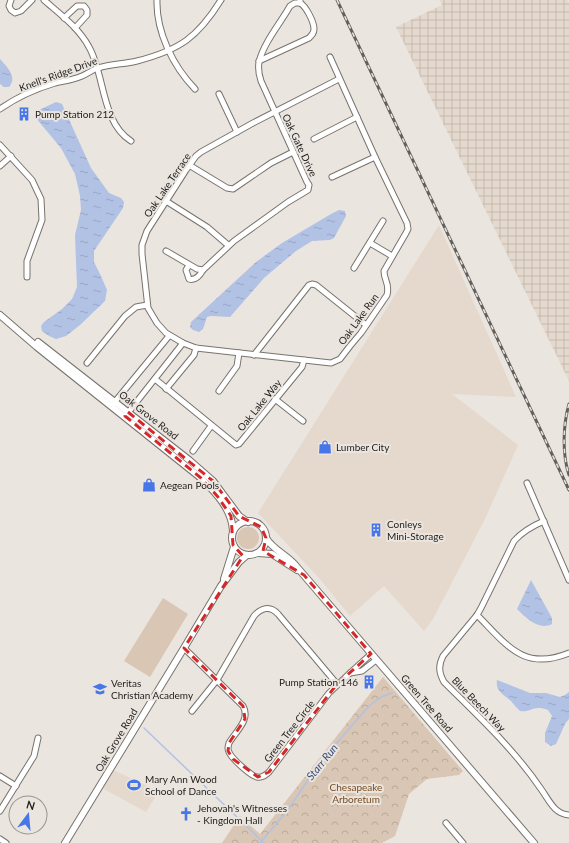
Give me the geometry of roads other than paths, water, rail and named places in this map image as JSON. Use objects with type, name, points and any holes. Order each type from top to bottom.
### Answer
[{"type":"street","points":[[11,0],[9,6],[15,13],[21,11],[32,0]]},
{"type":"street","points":[[44,0],[75,28],[89,46],[94,57],[104,94],[118,128],[122,134],[131,141]]},
{"type":"street","points":[[157,0],[160,27],[169,50],[178,69],[195,88]]},
{"type":"street","name":"Knell's Ridge Drive","points":[[0,109],[31,91],[81,76],[97,68],[137,61],[169,50],[181,44],[201,29],[221,0]]},
{"type":"street","points":[[300,2],[306,8],[314,26],[313,34],[309,38],[260,61],[268,42],[290,6],[300,2]]},
{"type":"street","points":[[64,18],[76,6],[84,6],[87,10],[87,15],[75,28]]},
{"type":"street","name":"Oak Lake Run","points":[[183,343],[196,348],[328,363],[338,360],[350,346],[387,294],[388,283],[384,275],[384,271],[406,233],[408,226],[330,57]]},
{"type":"street","name":"Oak Gate Drive","points":[[228,245],[288,202],[308,190],[309,185],[260,81],[260,61]]},
{"type":"street","name":"Oak Lake Terrace","points":[[183,343],[169,336],[157,323],[147,304],[142,245],[147,231],[190,165],[201,152],[274,112],[339,79]]},
{"type":"street","points":[[219,94],[237,132]]},
{"type":"street","points":[[314,139],[357,117]]},
{"type":"street","points":[[0,145],[32,180],[38,189],[42,203],[42,220],[27,261],[27,277]]},
{"type":"street","points":[[190,165],[227,188],[233,189],[271,162],[293,152]]},
{"type":"street","points":[[0,166],[11,156]]},
{"type":"street","points":[[332,177],[375,157]]},
{"type":"street","points":[[166,201],[207,227],[228,245],[196,279],[189,279],[186,270],[189,265]]},
{"type":"street","points":[[354,268],[383,221]]},
{"type":"street","points":[[370,243],[392,256]]},
{"type":"street","points":[[166,250],[189,265],[199,270],[203,270]]},
{"type":"street","points":[[254,355],[309,285],[312,284],[316,285],[366,325]]},
{"type":"street","points":[[87,363],[125,316],[136,307],[147,304]]},
{"type":"street","name":"Oak Grove Road","points":[[0,315],[37,347],[203,472],[221,491],[239,516],[248,522]]},
{"type":"street","points":[[113,404],[169,336]]},
{"type":"street","points":[[127,414],[183,343]]},
{"type":"street","points":[[166,389],[194,355],[196,348]]},
{"type":"street","points":[[219,391],[237,366],[240,353]]},
{"type":"street","name":"Oak Lake Way","points":[[155,379],[233,444],[237,445],[302,367],[304,360]]},
{"type":"street","points":[[275,399],[303,421]]},
{"type":"street","name":"Oak Grove Road","points":[[127,414],[212,489],[231,516],[233,531]]},
{"type":"street","points":[[193,451],[212,426]]},
{"type":"street","points":[[528,483],[569,580]]},
{"type":"street","name":"Blue Beech Way","points":[[544,521],[530,527],[521,533],[514,541],[477,615],[442,656],[439,669],[444,682],[513,752],[555,809],[561,814],[569,815]]},
{"type":"street","points":[[248,522],[254,522],[261,527],[266,538],[263,547],[258,553],[247,555],[240,553],[234,548],[232,538],[233,531],[240,524],[248,522]]},
{"type":"street","name":"Green Tree Road","points":[[266,538],[270,545],[291,560],[534,843]]},
{"type":"street","name":"Oak Grove Road","points":[[221,586],[234,548]]},
{"type":"street","name":"Green Tree Road","points":[[258,553],[264,552],[272,554],[304,575]]},
{"type":"street","name":"Oak Grove Road","points":[[65,843],[221,586],[239,562],[247,555]]},
{"type":"street","points":[[192,711],[217,680],[254,616],[266,608],[271,608],[278,614],[337,684]]},
{"type":"street","points":[[477,615],[511,649],[521,655],[532,659],[549,659],[569,653]]},
{"type":"street","name":"Green Tree Circle","points":[[184,648],[235,697],[246,710],[245,719],[229,743],[228,751],[233,759],[253,776],[258,778],[265,776],[337,684],[371,654]]},
{"type":"street","name":"Green Tree Circle","points":[[350,673],[362,671],[376,660]]},
{"type":"street","points":[[0,811],[34,756],[38,738]]},
{"type":"street","points":[[0,776],[16,786]]},
{"type":"street","points":[[446,823],[463,843]]},
{"type":"street","points":[[0,839],[6,843]]},
{"type":"water","points":[[0,59],[12,76],[9,87],[4,87],[0,84]]},
{"type":"water","points":[[56,102],[62,104],[91,168],[109,193],[121,198],[124,202],[123,208],[94,251],[94,262],[107,290],[105,301],[66,336],[56,339],[42,331],[41,326],[72,299],[77,287],[75,235],[81,210],[80,196],[75,174],[61,148],[35,117],[37,111]]},
{"type":"water","points":[[339,210],[345,211],[346,216],[334,238],[330,240],[312,241],[296,251],[264,278],[230,317],[207,317],[203,329],[199,332],[190,327],[191,322],[256,262],[282,243]]},
{"type":"water","points":[[531,580],[552,618],[552,624],[547,626],[538,625],[529,620],[517,609]]},
{"type":"water","points":[[497,680],[530,693],[546,693],[560,697],[569,692],[569,719],[565,724],[556,744],[551,746],[545,742],[545,733],[552,716],[548,710],[543,708],[535,708],[527,711],[520,711],[499,690],[497,687]]},
{"type":"waterway","name":"Starr Run","points":[[260,843],[287,811],[321,761],[369,706],[381,697],[392,693]]},
{"type":"waterway","name":"Starr Run","points":[[144,728],[264,843]]},
{"type":"railway","points":[[337,0],[569,490]]},
{"type":"railway","points":[[569,404],[565,421],[564,440],[565,458],[569,475]]},
{"type":"place","name":"Pump Station 212","points":[[24,114]]},
{"type":"place","name":"Lumber City","points":[[325,447]]},
{"type":"place","name":"Aegean Pools","points":[[149,485]]},
{"type":"place","name":"Conleys Mini-Storage","points":[[376,530]]},
{"type":"place","name":"Pump Station 146","points":[[369,682]]},
{"type":"place","name":"Veritas Christian Academy","points":[[100,689]]},
{"type":"place","name":"Mary Ann Wood School of Dance","points":[[134,785]]},
{"type":"place","name":"Jehovah's Witnesses - Kingdom Hall","points":[[186,814]]},
{"type":"park label","name":"Chesapeake Arboretum","points":[[356,792]]}]
